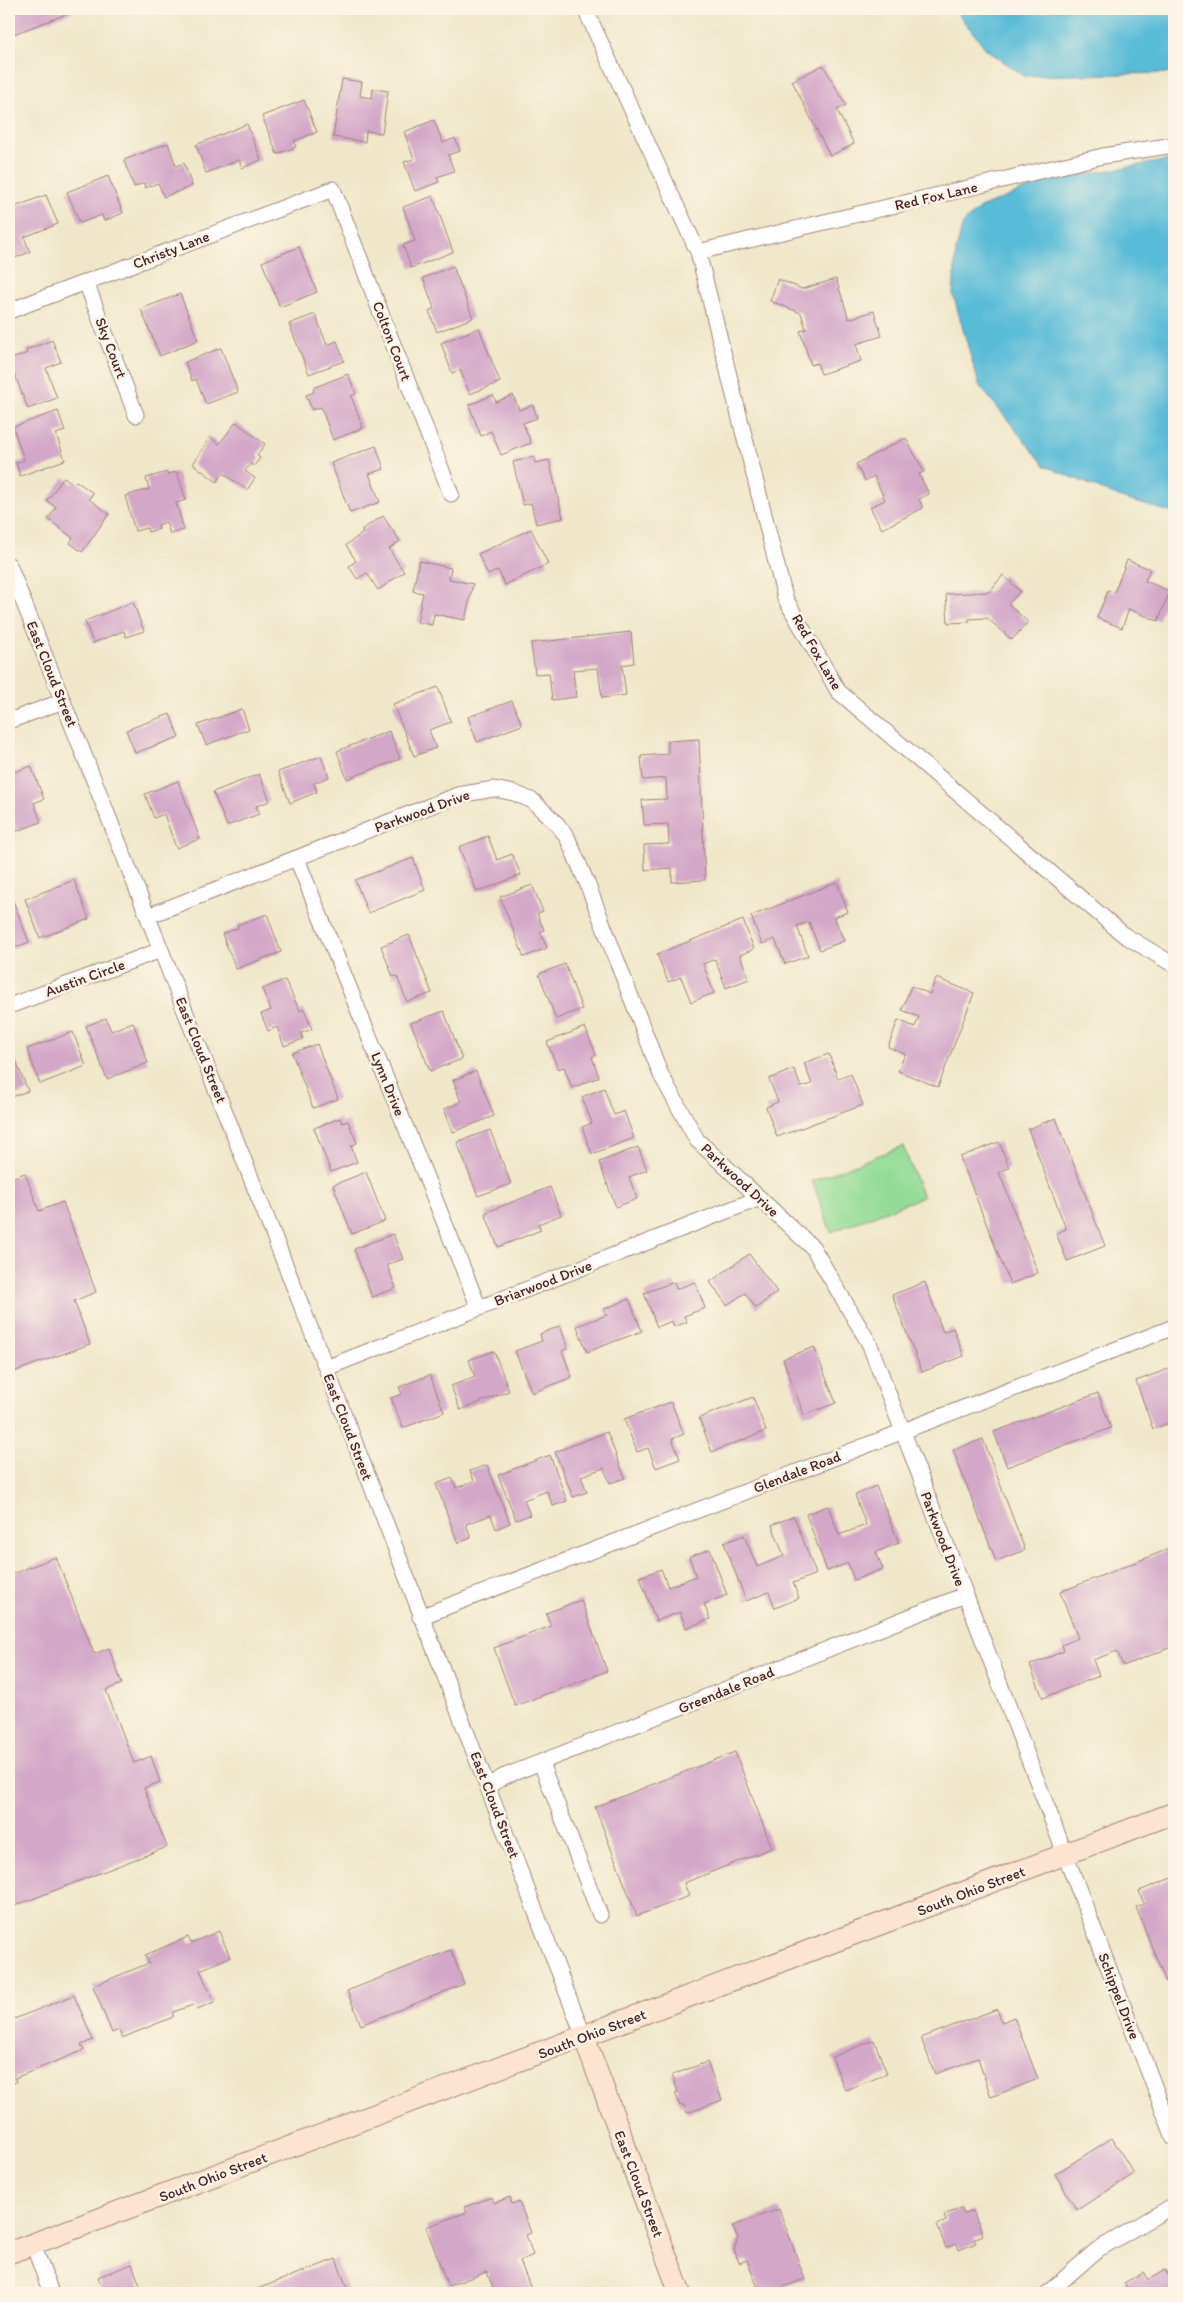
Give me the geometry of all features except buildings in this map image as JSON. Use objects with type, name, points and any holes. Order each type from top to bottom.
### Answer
[{"type":"main road","name":"South Ohio Street","points":[[9,2253],[1174,1813]]},
{"type":"main road","name":"East Cloud Street","points":[[584,2037],[680,2293]]},
{"type":"street","name":"Red Fox Lane","points":[[585,9],[698,252],[785,598],[838,691],[1124,935],[1174,965]]},
{"type":"street","name":"Red Fox Lane","points":[[698,252],[1103,156],[1174,145]]},
{"type":"street","name":"Christy Lane","points":[[9,311],[333,189]]},
{"type":"street","name":"Colton Court","points":[[333,189],[451,494]]},
{"type":"street","name":"Sky Court","points":[[86,282],[136,415]]},
{"type":"street","name":"East Cloud Street","points":[[9,565],[326,1368],[420,1617],[488,1786],[584,2037]]},
{"type":"street","points":[[9,721],[63,701]]},
{"type":"street","name":"Parkwood Drive","points":[[148,916],[458,795],[494,790],[514,792],[533,802],[549,814],[567,837],[587,883],[661,1075],[697,1140],[813,1248],[870,1343],[1065,1855]]},
{"type":"street","name":"Lynn Drive","points":[[297,859],[479,1308]]},
{"type":"street","name":"Austin Circle","points":[[9,1006],[161,950]]},
{"type":"street","name":"Briarwood Drive","points":[[326,1368],[760,1198]]},
{"type":"street","name":"Glendale Road","points":[[420,1617],[1174,1327]]},
{"type":"street","name":"Greendale Road","points":[[488,1786],[504,1777],[965,1595]]},
{"type":"street","points":[[541,1763],[600,1914]]},
{"type":"street","name":"Schippel Drive","points":[[1065,1855],[1174,2138]]},
{"type":"street","points":[[1048,2293],[1097,2250],[1174,2205]]},
{"type":"street","points":[[33,2244],[51,2293]]},
{"type":"green space","points":[[903,1146],[923,1197],[831,1232],[812,1181]]},
{"type":"water","points":[[954,9],[1174,9],[1174,73],[1024,76],[987,50]]},
{"type":"water","points":[[1174,159],[1174,513],[1124,499],[1045,466],[979,385],[953,294],[956,251],[963,223],[980,208],[1046,181]]}]
